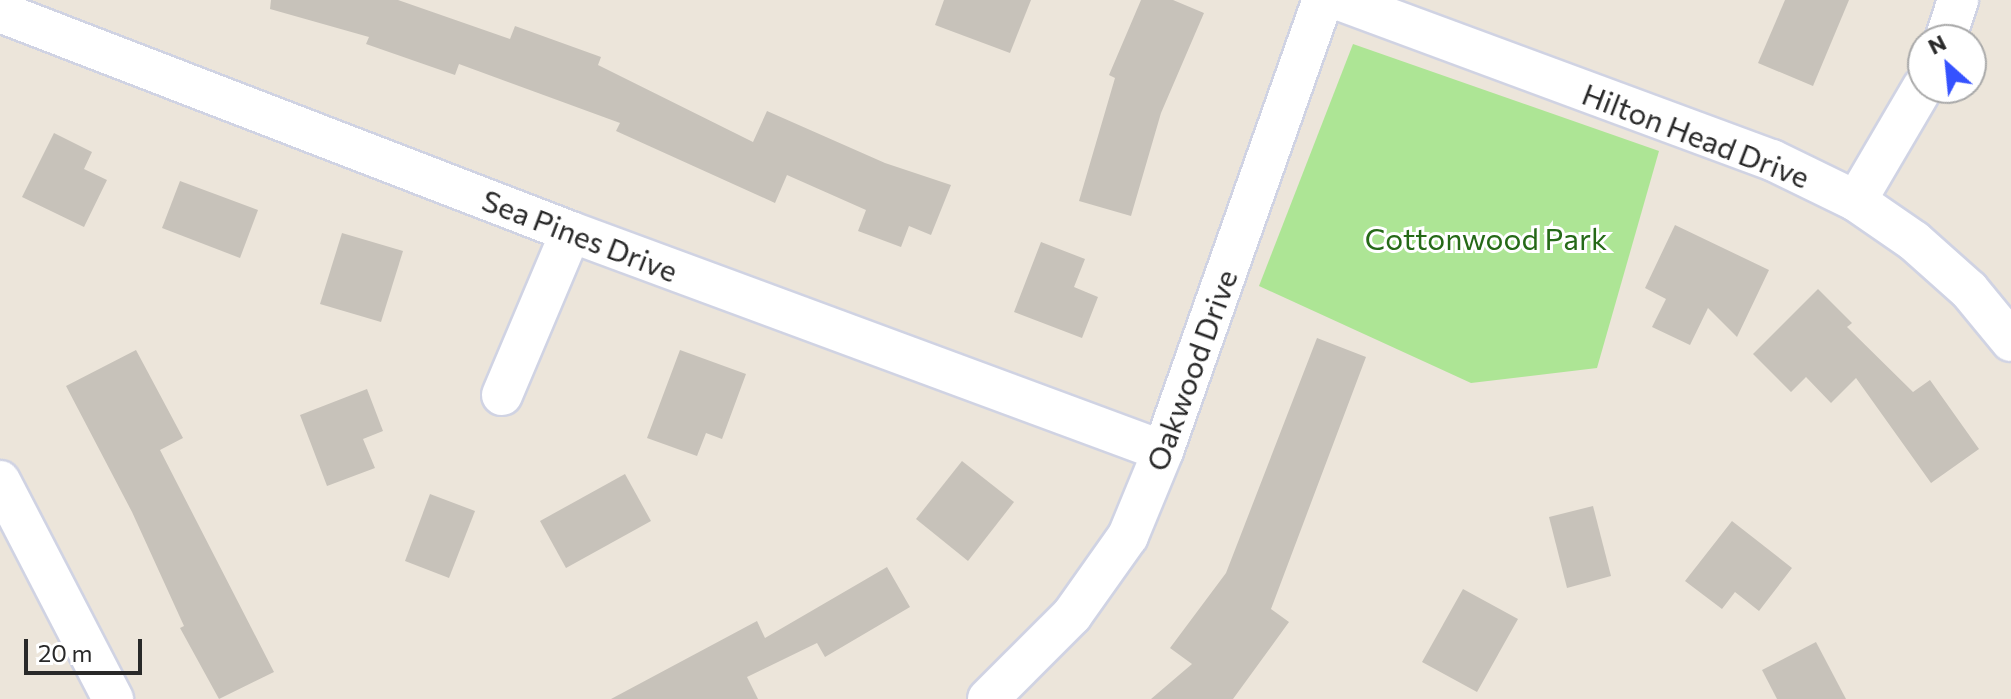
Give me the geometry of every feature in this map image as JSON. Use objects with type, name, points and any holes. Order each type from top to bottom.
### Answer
[{"type":"street","name":"Oakwood Drive","points":[[988,699],[1072,615],[1128,536],[1163,451],[1323,0]]},
{"type":"street","name":"Hilton Head Drive","points":[[1339,0],[1772,160],[1856,201],[1914,241],[1969,290],[2011,341]]},
{"type":"street","points":[[1950,24],[1958,0]]},
{"type":"street","name":"Sea Pines Drive","points":[[0,12],[571,232],[1163,451]]},
{"type":"street","points":[[1856,201],[1913,104]]},
{"type":"street","points":[[502,395],[571,232]]},
{"type":"street","points":[[0,481],[113,699]]},
{"type":"green space","name":"Cottonwood Park","points":[[1353,44],[1659,151],[1597,368],[1471,383],[1259,286]]},
{"type":"building","points":[[271,0],[398,0],[510,39],[515,26],[601,57],[598,65],[753,142],[767,111],[885,163],[951,185],[931,235],[909,226],[901,247],[858,231],[866,210],[787,175],[775,203],[616,131],[620,123],[459,64],[455,75],[366,44],[369,37],[270,9]]},
{"type":"building","points":[[944,0],[1031,0],[1010,53],[935,25]]},
{"type":"building","points":[[1141,0],[1173,0],[1204,13],[1161,113],[1131,216],[1079,201],[1115,78],[1109,75]]},
{"type":"building","points":[[1785,0],[1849,0],[1813,86],[1758,63]]},
{"type":"building","points":[[54,133],[92,152],[84,169],[107,180],[84,227],[22,197]]},
{"type":"building","points":[[180,181],[258,210],[240,258],[162,228]]},
{"type":"building","points":[[1675,225],[1769,270],[1737,337],[1708,308],[1690,345],[1652,327],[1666,299],[1645,288]]},
{"type":"building","points":[[342,233],[403,251],[381,322],[320,304]]},
{"type":"building","points":[[1041,242],[1085,259],[1074,287],[1098,297],[1082,338],[1014,312]]},
{"type":"building","points":[[1818,289],[1852,323],[1847,327],[1913,392],[1930,380],[1979,449],[1931,483],[1856,378],[1831,403],[1806,377],[1791,392],[1753,354]]},
{"type":"building","points":[[1317,338],[1366,357],[1271,609],[1289,622],[1233,699],[1151,699],[1192,664],[1170,648],[1226,573]]},
{"type":"building","points":[[136,350],[183,438],[160,450],[274,672],[219,699],[180,628],[184,626],[132,512],[66,386]]},
{"type":"building","points":[[680,350],[746,374],[722,439],[706,433],[697,456],[647,438]]},
{"type":"building","points":[[367,389],[383,431],[363,439],[375,468],[327,486],[300,415]]},
{"type":"building","points":[[962,461],[1014,502],[968,561],[916,519]]},
{"type":"building","points":[[625,474],[651,521],[566,568],[540,521]]},
{"type":"building","points":[[430,494],[475,511],[449,578],[405,561]]},
{"type":"building","points":[[1593,506],[1611,576],[1567,588],[1549,517]]},
{"type":"building","points":[[1732,521],[1792,568],[1759,611],[1735,592],[1722,609],[1685,581]]},
{"type":"building","points":[[887,567],[910,607],[825,657],[817,643],[747,677],[758,699],[611,699],[757,621],[765,638]]},
{"type":"building","points":[[1463,589],[1518,619],[1477,692],[1422,662]]},
{"type":"building","points":[[1816,642],[1846,699],[1777,699],[1762,670]]}]
